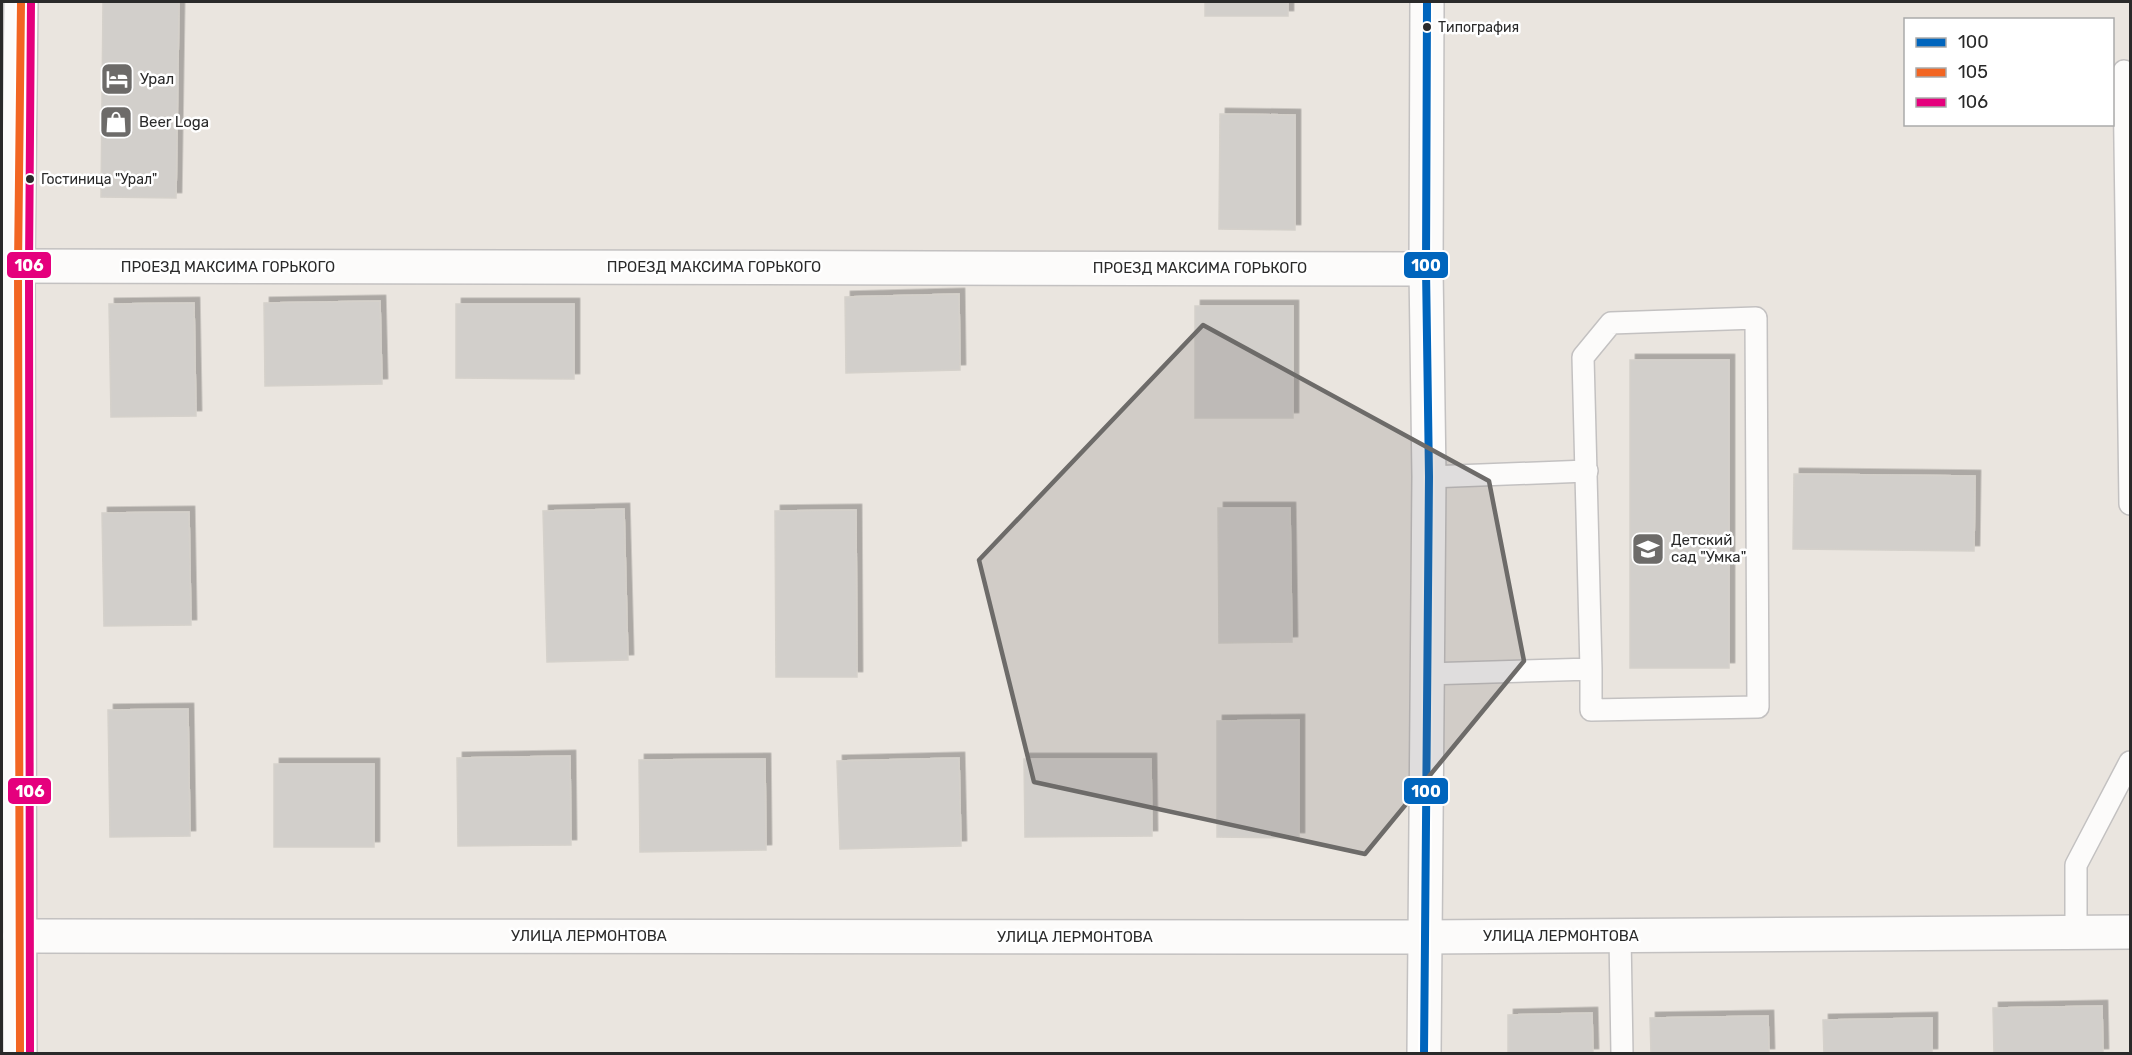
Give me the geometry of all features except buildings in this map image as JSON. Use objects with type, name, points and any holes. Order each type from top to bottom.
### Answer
[{"type":"street","points":[[20,1053],[10,267],[21,2]]},
{"type":"street","points":[[1424,1053],[1429,477],[1426,2]]},
{"type":"street","name":"ПРОЕЗД МАКСИМА ГОРЬКОГО","points":[[10,267],[1426,268]]},
{"type":"street","name":"УЛИЦА ЛЕРМОНТОВА","points":[[20,936],[1424,937],[2130,932]]},
{"type":"lane","points":[[2124,71],[2130,504]]},
{"type":"lane","points":[[1756,318],[1758,706],[1590,710],[1591,669],[1583,357],[1611,323],[1756,318]]},
{"type":"lane","points":[[1429,477],[1587,471]]},
{"type":"lane","points":[[1426,674],[1591,669]]},
{"type":"lane","points":[[2076,933],[2076,865],[2130,762]]},
{"type":"lane","points":[[1620,935],[1622,1053]]},
{"type":"highlighted area","points":[[1203,325],[1489,481],[1524,661],[1365,854],[1034,782],[979,560]]},
{"type":"transit line","name":"105","points":[[20,1054],[18,267],[21,2]]},
{"type":"transit line","name":"106","points":[[30,1054],[31,2]]},
{"type":"transit line","name":"100","points":[[1424,1054],[1429,477],[1426,269],[1427,2]]},
{"type":"place","name":"Типография","points":[[1427,27]]},
{"type":"place","name":"Урал","points":[[117,79]]},
{"type":"place","name":"Beer Loga","points":[[116,122]]},
{"type":"place","name":"Гостиница \"Урал\"","points":[[30,179]]},
{"type":"place","name":"Детский сад \"Умка\"","points":[[1648,549]]}]
